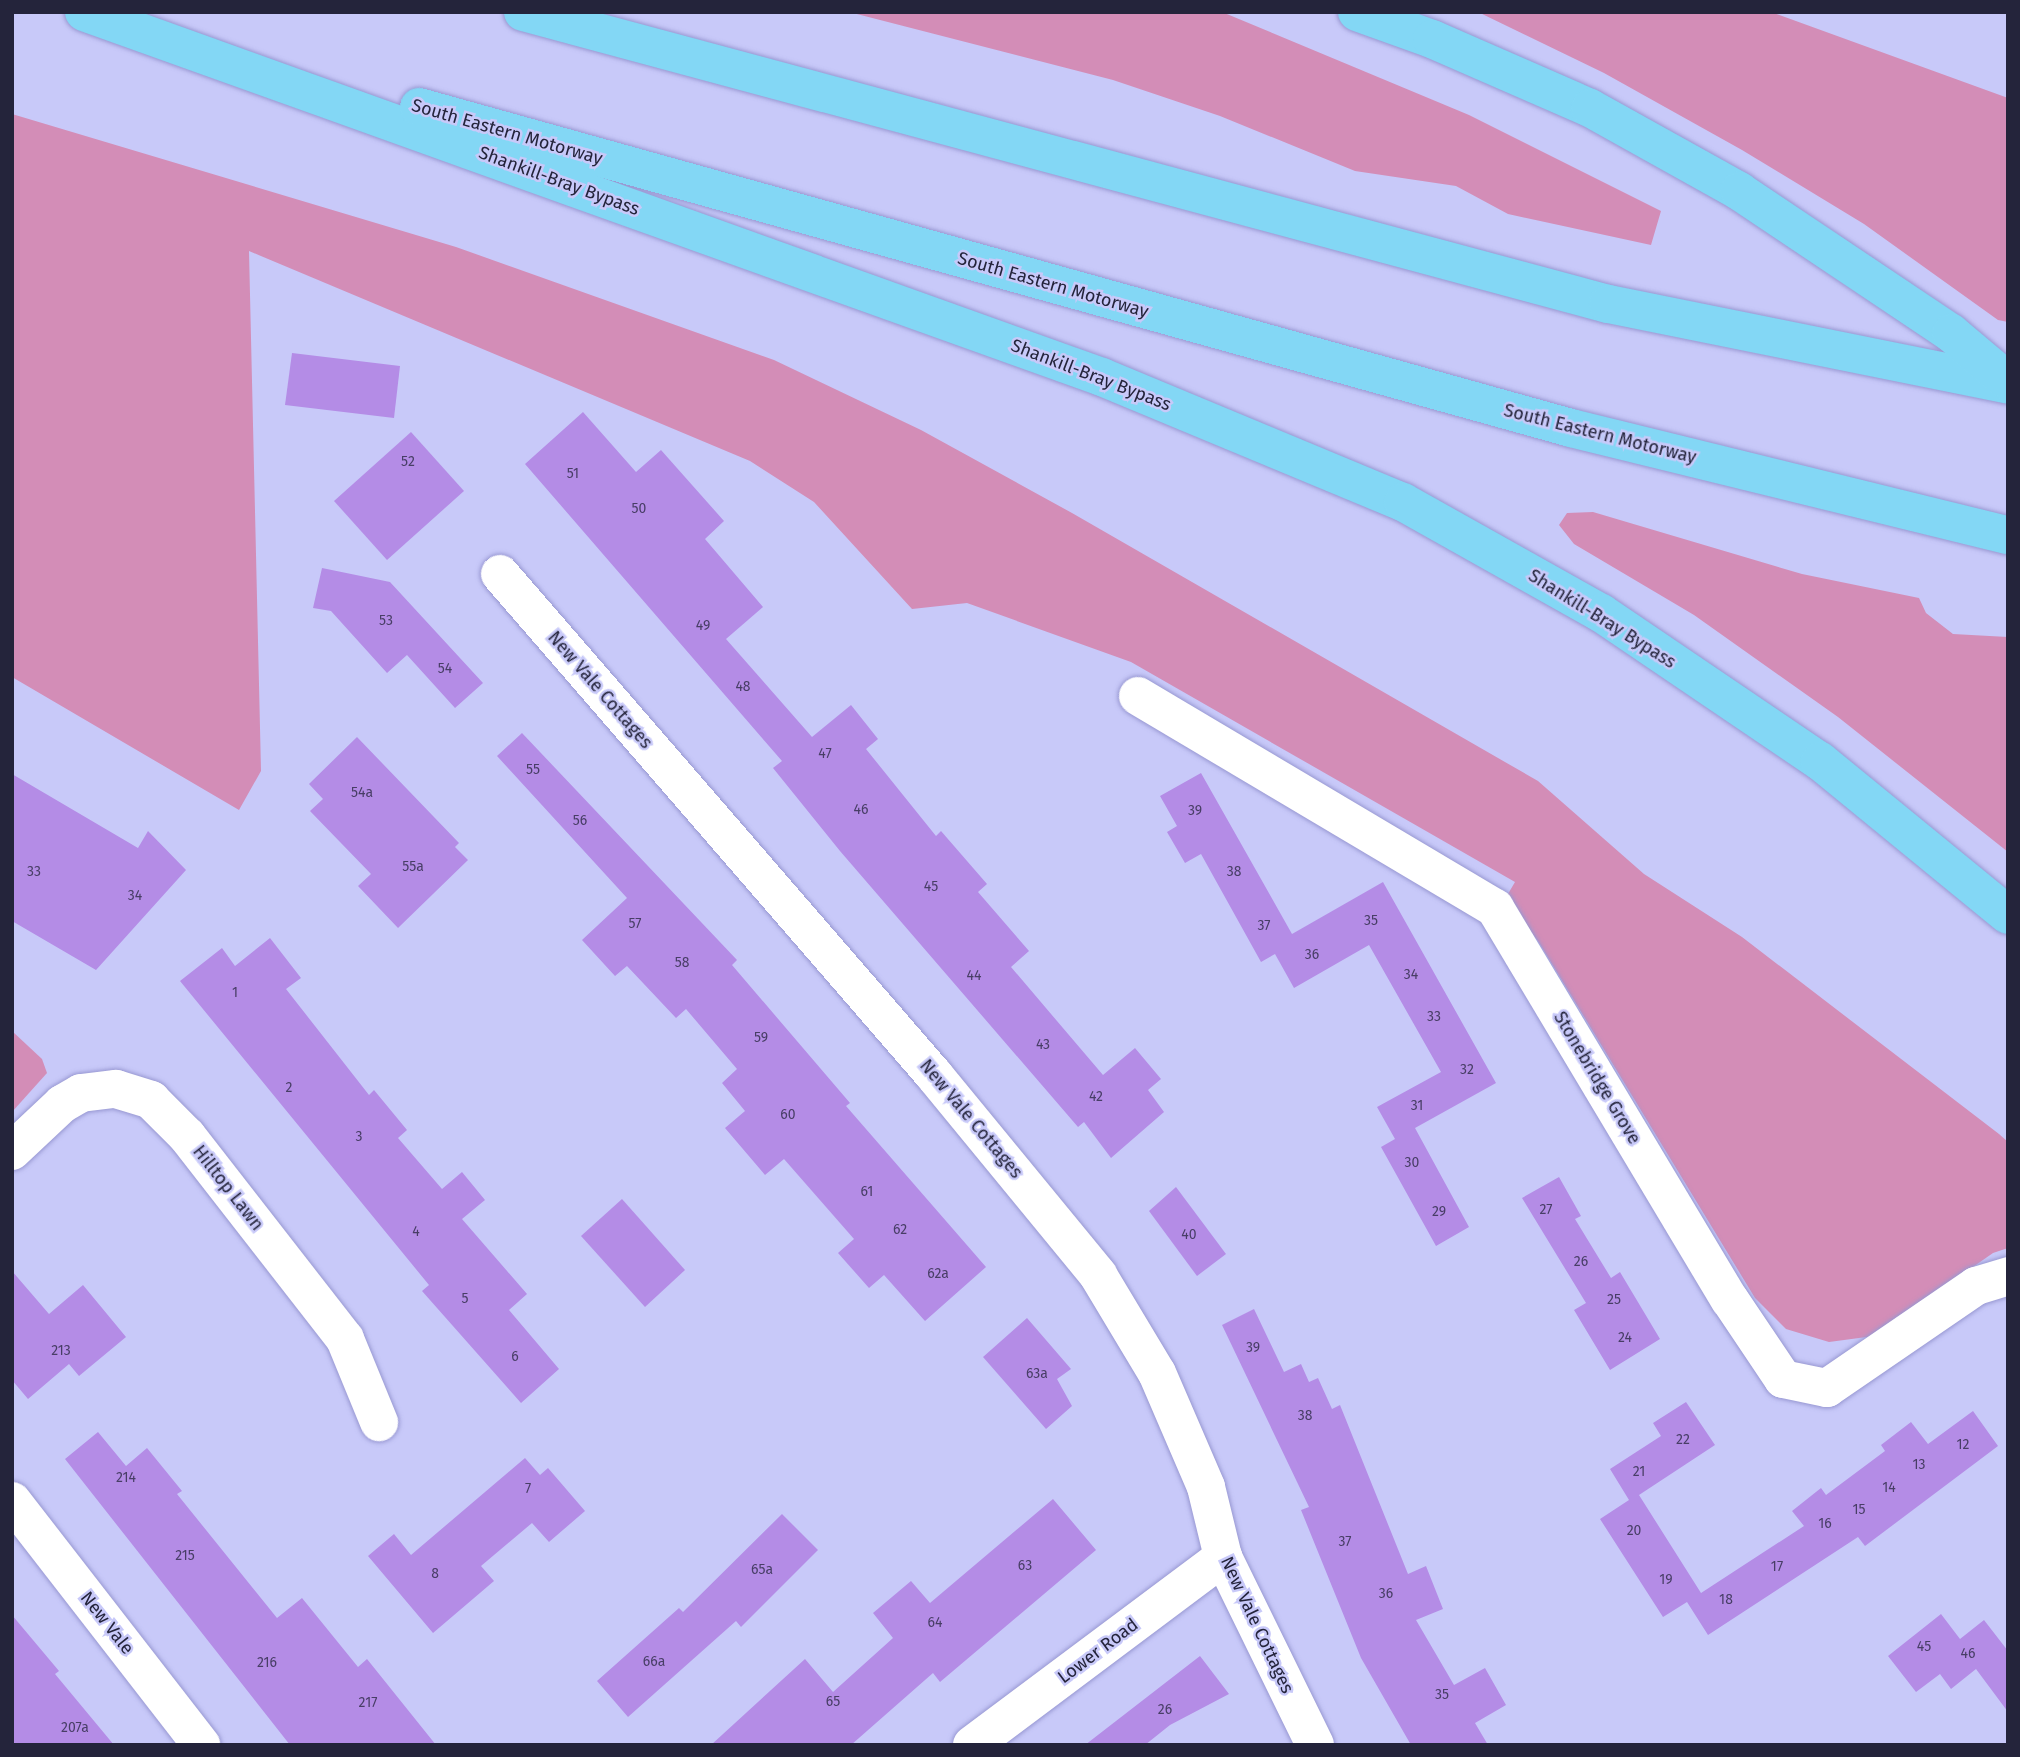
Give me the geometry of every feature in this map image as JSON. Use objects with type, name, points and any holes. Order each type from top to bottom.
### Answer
[{"type":"highway","points":[[523,12],[1608,304],[2008,383]]},
{"type":"highway","points":[[1356,12],[1432,39],[1590,108],[1739,191],[1951,333],[2008,383]]},
{"type":"highway","name":"South Eastern Motorway","points":[[94,15],[1571,428],[2008,535]]},
{"type":"highway","name":"Shankill-Bray Bypass","points":[[94,15],[1102,377],[1403,502],[1601,613],[1821,761],[2008,915]]},
{"type":"street","name":"New Vale Cottages","points":[[500,574],[934,1075],[1098,1275],[1157,1373],[1206,1487],[1223,1557],[1315,1745]]},
{"type":"street","name":"Stonebridge Grove","points":[[1138,696],[1495,908],[1730,1300],[1783,1378],[1827,1388],[1976,1286],[2008,1276]]},
{"type":"street","name":"Hilltop Lawn","points":[[12,1152],[62,1104],[81,1093],[116,1089],[151,1100],[187,1136],[345,1339],[379,1422]]},
{"type":"street","name":"New Vale","points":[[12,1501],[201,1745]]},
{"type":"street","name":"Lower Road","points":[[972,1745],[1223,1557]]},
{"type":"shaded area","points":[[849,12],[1222,12],[1469,115],[1661,211],[1651,245],[1508,214],[1456,186],[1355,171],[1220,116],[1113,80]]},
{"type":"shaded area","points":[[1478,12],[1771,12],[2008,98],[2008,322],[1998,320],[1864,224],[1742,150],[1604,73]]},
{"type":"shaded area","points":[[12,114],[456,247],[774,360],[921,430],[1072,513],[1538,781],[1644,874],[1742,937],[1999,1134],[2008,1142],[2008,1248],[1993,1253],[1874,1336],[1829,1342],[1786,1329],[1755,1298],[1538,941],[1505,899],[1515,882],[1131,662],[967,603],[912,609],[814,502],[750,461],[249,251],[261,771],[239,810],[12,677]]},
{"type":"shaded area","points":[[1593,512],[1802,574],[1919,598],[1926,613],[1953,634],[2008,637],[2008,852],[1838,717],[1694,615],[1574,544],[1559,525],[1567,513]]},
{"type":"shaded area","points":[[12,1031],[42,1059],[47,1073],[12,1112]]},
{"type":"building","points":[[292,353],[400,366],[394,418],[285,405]]},
{"type":"building","points":[[583,412],[636,472],[661,450],[724,521],[705,539],[763,607],[726,639],[812,737],[851,705],[878,739],[866,749],[936,836],[941,831],[987,884],[978,892],[1029,951],[1011,967],[1103,1075],[1135,1048],[1161,1079],[1148,1090],[1164,1112],[1111,1158],[1084,1122],[1078,1127],[840,851],[773,768],[782,761],[525,464]]},
{"type":"building","points":[[411,432],[464,491],[387,560],[334,501]]},
{"type":"building","points":[[322,568],[390,582],[483,683],[455,708],[407,655],[387,673],[331,611],[313,608]]},
{"type":"building","points":[[522,733],[737,960],[732,965],[850,1103],[846,1106],[986,1267],[925,1321],[884,1275],[869,1288],[838,1253],[854,1239],[784,1159],[765,1175],[725,1128],[745,1111],[722,1083],[737,1069],[686,1009],[676,1018],[627,966],[615,976],[582,940],[627,898],[497,756]]},
{"type":"building","points":[[357,737],[459,843],[455,847],[468,860],[398,928],[358,886],[371,874],[310,811],[323,799],[309,784]]},
{"type":"building","points":[[1201,773],[1292,934],[1383,882],[1496,1083],[1415,1128],[1469,1227],[1436,1246],[1381,1147],[1395,1139],[1377,1107],[1441,1072],[1369,945],[1294,988],[1275,954],[1261,962],[1201,854],[1185,863],[1167,832],[1177,826],[1160,796]]},
{"type":"building","points":[[12,774],[138,848],[148,831],[186,870],[96,970],[12,921]]},
{"type":"building","points":[[270,938],[301,978],[286,989],[369,1095],[374,1090],[407,1130],[398,1138],[442,1189],[462,1172],[485,1200],[462,1219],[527,1294],[509,1310],[559,1369],[521,1403],[422,1291],[429,1285],[180,981],[222,948],[235,966]]},
{"type":"building","points":[[1559,1177],[1581,1216],[1575,1219],[1611,1278],[1620,1272],[1660,1339],[1610,1370],[1574,1310],[1586,1303],[1522,1198]]},
{"type":"building","points":[[1176,1187],[1226,1254],[1197,1276],[1149,1211]]},
{"type":"building","points":[[622,1199],[685,1270],[645,1307],[581,1236]]},
{"type":"building","points":[[12,1271],[49,1314],[83,1285],[126,1337],[79,1376],[69,1364],[28,1399],[12,1380]]},
{"type":"building","points":[[1254,1309],[1284,1372],[1301,1364],[1309,1382],[1318,1378],[1332,1409],[1340,1405],[1408,1574],[1426,1566],[1443,1609],[1416,1620],[1454,1685],[1485,1668],[1506,1705],[1475,1723],[1488,1745],[1411,1745],[1361,1658],[1301,1510],[1309,1507],[1222,1325]]},
{"type":"building","points":[[1027,1318],[1071,1369],[1057,1379],[1072,1406],[1046,1429],[983,1357]]},
{"type":"building","points":[[1686,1402],[1715,1445],[1639,1495],[1701,1593],[1804,1526],[1792,1511],[1821,1488],[1826,1495],[1885,1451],[1881,1445],[1911,1422],[1928,1444],[1973,1411],[1998,1446],[1865,1546],[1858,1537],[1708,1635],[1687,1602],[1663,1617],[1600,1519],[1629,1500],[1610,1469],[1661,1436],[1653,1423]]},
{"type":"building","points":[[98,1432],[126,1466],[147,1448],[182,1491],[177,1494],[277,1618],[302,1598],[358,1667],[367,1659],[436,1745],[290,1745],[65,1459]]},
{"type":"building","points":[[525,1458],[540,1475],[548,1468],[585,1511],[549,1542],[532,1523],[481,1566],[494,1581],[433,1633],[368,1556],[394,1534],[411,1555]]},
{"type":"building","points":[[1053,1499],[1096,1550],[940,1682],[933,1673],[851,1745],[711,1745],[805,1659],[833,1692],[893,1638],[873,1613],[911,1581],[930,1603]]},
{"type":"building","points":[[782,1514],[818,1550],[741,1627],[736,1621],[628,1717],[597,1681],[679,1608],[683,1612]]},
{"type":"building","points":[[1941,1614],[1960,1639],[1984,1620],[2008,1651],[2008,1712],[1976,1669],[1951,1689],[1940,1674],[1916,1692],[1888,1656]]},
{"type":"building","points":[[12,1615],[59,1671],[55,1674],[114,1745],[12,1745]]},
{"type":"building","points":[[1200,1656],[1229,1694],[1170,1725],[1145,1745],[1085,1745]]}]
